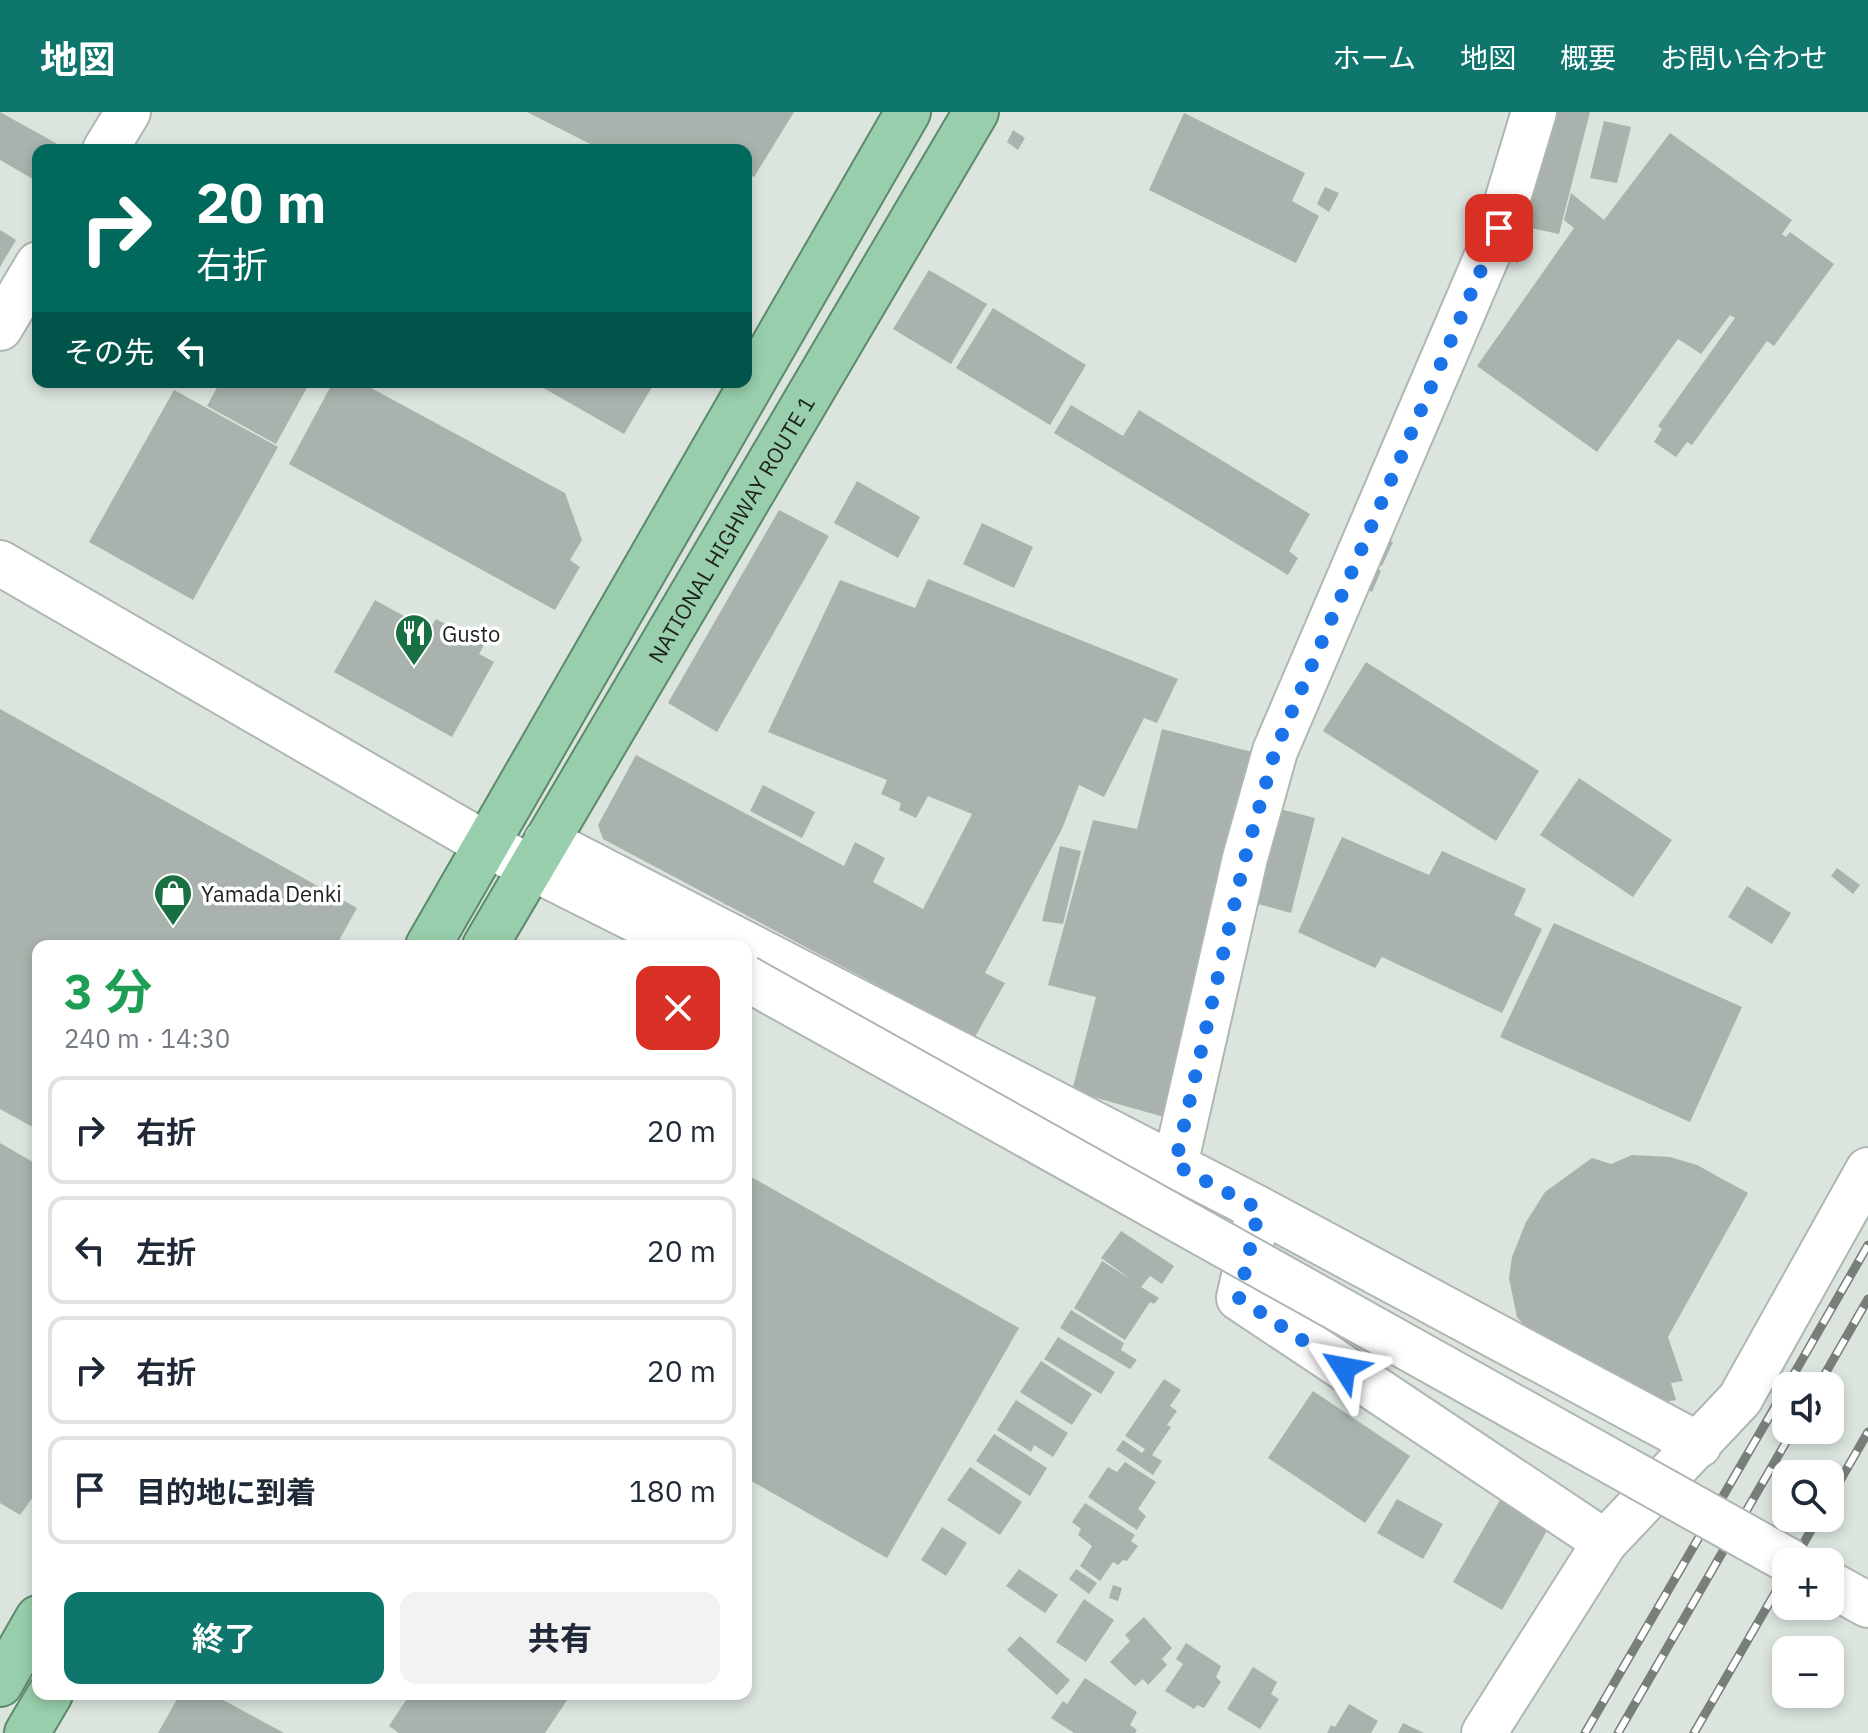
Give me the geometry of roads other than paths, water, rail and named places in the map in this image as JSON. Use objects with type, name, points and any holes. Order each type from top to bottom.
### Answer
[{"type":"highway","points":[[752,384],[908,112]]},
{"type":"highway","name":"NATIONAL HIGHWAY ROUTE 1","points":[[488,940],[976,112]]},
{"type":"highway","points":[[432,940],[749,388]]},
{"type":"highway","points":[[0,1684],[32,1628]]},
{"type":"highway","points":[[27,1733],[46,1700]]},
{"type":"street","points":[[109,144],[128,112]]},
{"type":"street","points":[[1175,1165],[1245,858],[1275,751],[1499,228],[1534,112]]},
{"type":"street","points":[[0,328],[32,274]]},
{"type":"street","points":[[0,563],[487,845],[538,855],[713,940]]},
{"type":"street","points":[[538,855],[677,940]]},
{"type":"street","points":[[752,959],[1175,1165],[1699,1445]]},
{"type":"street","points":[[752,981],[1772,1551]]},
{"type":"street","points":[[1484,1733],[1605,1542],[1740,1399],[1868,1170]]},
{"type":"street","points":[[1259,1209],[1239,1298],[1605,1542]]},
{"type":"street","points":[[1844,1592],[1868,1605]]},
{"type":"railway","points":[[1795,1372],[1868,1245]]},
{"type":"railway","points":[[1826,1372],[1868,1299]]},
{"type":"railway","points":[[1585,1733],[1772,1412]]},
{"type":"railway","points":[[1844,1474],[1868,1432]]},
{"type":"railway","points":[[1618,1733],[1785,1444]]},
{"type":"railway","points":[[1801,1548],[1810,1532]]},
{"type":"railway","points":[[1694,1733],[1772,1598]]},
{"type":"place","name":"Gusto","points":[[414,667]]},
{"type":"place","name":"Yamada Denki","points":[[173,927]]}]
